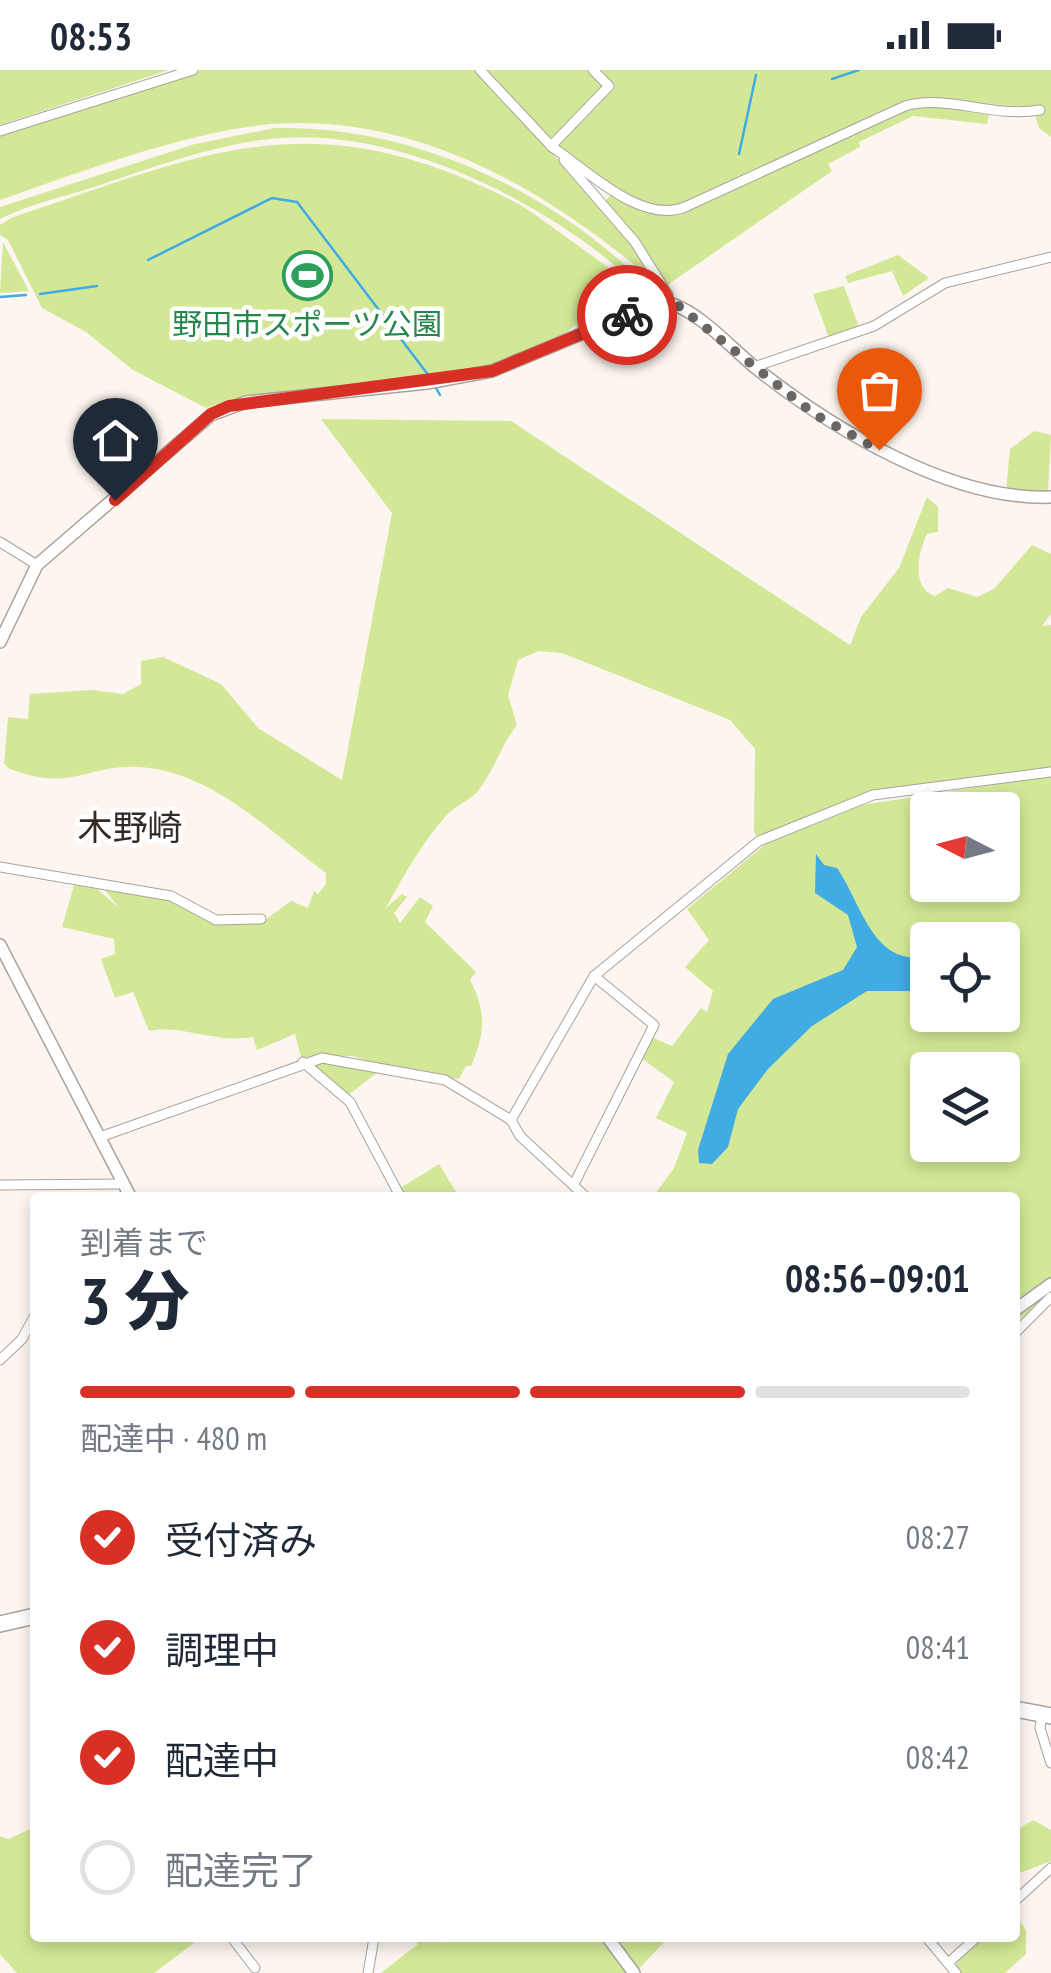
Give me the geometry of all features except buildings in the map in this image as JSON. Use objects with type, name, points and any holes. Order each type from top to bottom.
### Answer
[{"type":"main road","points":[[0,1624],[30,1617]]},
{"type":"main road","points":[[1020,1709],[1047,1716]]},
{"type":"street","points":[[0,131],[193,70]]},
{"type":"street","points":[[480,70],[602,203],[645,256],[670,300]]},
{"type":"street","points":[[551,146],[610,86],[592,70]]},
{"type":"street","points":[[551,146],[648,210],[676,211],[905,106],[933,101],[986,112],[1040,110]]},
{"type":"street","points":[[602,203],[614,189]]},
{"type":"street","points":[[754,367],[874,326],[945,283],[1051,257]]},
{"type":"street","points":[[654,284],[814,414],[879,450],[992,491],[1051,497]]},
{"type":"street","points":[[0,642],[37,565],[211,414],[229,406],[492,371],[670,300]]},
{"type":"street","points":[[0,542],[37,565]]},
{"type":"street","points":[[511,1120],[594,976],[759,841],[873,795],[1051,772]]},
{"type":"street","points":[[0,866],[170,896],[216,920],[261,919]]},
{"type":"street","points":[[0,945],[128,1192]]},
{"type":"street","points":[[574,1184],[654,1025],[594,976]]},
{"type":"street","points":[[100,1137],[303,1062],[322,1058],[363,1062],[405,1076],[445,1080],[511,1120],[520,1136],[581,1192]]},
{"type":"street","points":[[303,1062],[350,1102],[398,1192]]},
{"type":"street","points":[[0,1186],[51,1192],[124,1184]]},
{"type":"street","points":[[1020,1306],[1051,1284]]},
{"type":"street","points":[[1020,1329],[1051,1296]]},
{"type":"street","points":[[0,1360],[30,1325]]},
{"type":"street","points":[[26,1333],[30,1337]]},
{"type":"street","points":[[1047,1716],[1040,1728],[1051,1763]]},
{"type":"street","points":[[1020,1896],[1051,1868]]},
{"type":"street","points":[[235,1942],[255,1968]]},
{"type":"street","points":[[368,1973],[373,1942]]},
{"type":"street","points":[[611,1942],[634,1973]]},
{"type":"street","points":[[930,1942],[956,1973]]},
{"type":"street","points":[[948,1963],[972,1942]]},
{"type":"green space","points":[[0,70],[169,70],[0,125]]},
{"type":"green space","points":[[201,70],[477,70],[615,222],[663,289],[577,222],[483,167],[381,132],[327,124],[272,124],[205,135],[134,154],[0,200],[0,133],[148,83]]},
{"type":"green space","points":[[483,70],[589,70],[605,85],[550,143]]},
{"type":"green space","points":[[595,70],[1051,70],[1051,137],[1039,128],[1033,108],[933,98],[676,209],[637,204],[555,148],[612,86]]},
{"type":"green space","points":[[920,104],[989,115],[987,124],[913,116],[859,142],[860,147],[828,164],[832,171],[666,286],[605,202],[614,191],[648,213],[676,214]]},
{"type":"green space","name":"野田市スポーツ公園","points":[[275,128],[370,136],[462,164],[549,208],[647,282],[663,300],[579,330],[575,325],[546,345],[508,361],[463,372],[363,387],[232,399],[206,408],[133,370],[86,332],[42,308],[8,240],[0,235],[0,225],[11,218],[145,173],[261,146],[319,144],[378,151],[443,170],[515,202],[639,286],[559,225],[464,174],[413,155],[311,137],[240,143],[200,153],[0,219],[0,207],[195,144]]},
{"type":"green space","points":[[3,242],[29,291],[0,293]]},
{"type":"green space","points":[[898,255],[929,278],[903,296],[892,271],[848,283],[845,276]]},
{"type":"green space","points":[[844,286],[859,327],[829,338],[813,294]]},
{"type":"green space","points":[[321,419],[511,421],[850,645],[861,617],[899,568],[927,497],[938,507],[938,532],[927,534],[919,569],[922,586],[935,596],[948,588],[977,597],[995,588],[1032,545],[1051,554],[1051,614],[1042,626],[1051,625],[1051,768],[878,790],[758,838],[754,832],[755,749],[730,720],[562,653],[539,651],[518,660],[508,695],[517,725],[488,776],[477,792],[437,826],[386,908],[402,894],[407,897],[394,913],[400,923],[420,897],[433,906],[425,922],[476,972],[470,980],[479,1002],[481,1033],[471,1066],[466,1066],[459,1079],[403,1071],[352,1056],[301,1057],[295,1034],[257,1050],[253,1037],[149,1031],[133,992],[115,998],[101,959],[115,954],[114,939],[62,927],[74,885],[97,889],[119,908],[101,885],[175,901],[199,916],[226,924],[265,920],[291,901],[308,908],[314,891],[318,894],[326,884],[326,873],[239,806],[166,771],[121,767],[49,778],[10,769],[4,764],[8,717],[28,719],[30,694],[92,690],[123,694],[141,684],[141,661],[163,657],[221,684],[258,728],[342,780],[392,513]]},
{"type":"green space","points":[[1034,431],[1051,435],[1048,492],[1006,490],[1010,449]]},
{"type":"green space","points":[[1051,776],[1051,1297],[1020,1319],[1020,1192],[657,1192],[674,1168],[687,1133],[656,1118],[674,1082],[641,1058],[651,1037],[672,1046],[701,1008],[707,1012],[713,991],[685,967],[709,940],[687,909],[767,843],[862,805],[910,798],[910,902],[1020,902],[1020,792],[947,792]]},
{"type":"green space","points":[[308,1064],[341,1064],[378,1072],[347,1096]]},
{"type":"green space","points":[[439,1164],[456,1192],[400,1192],[399,1189]]},
{"type":"green space","points":[[1033,1820],[1051,1830],[1051,1861],[1020,1873],[1020,1828]]},
{"type":"green space","points":[[30,1829],[30,1942],[194,1943],[154,1973],[17,1973],[0,1954],[0,1836],[8,1839]]},
{"type":"green space","points":[[1020,1921],[1026,1931],[1026,1954],[1005,1973],[951,1973],[967,1947],[966,1942],[1020,1942]]},
{"type":"green space","points":[[664,1942],[635,1973],[381,1973],[418,1944]]},
{"type":"water","points":[[816,854],[824,865],[837,868],[881,943],[910,957],[910,991],[867,991],[812,1026],[768,1069],[738,1109],[728,1147],[712,1164],[699,1163],[698,1150],[728,1054],[773,999],[843,970],[857,947],[848,915],[815,893]]},
{"type":"waterway","points":[[832,79],[859,70]]},
{"type":"waterway","points":[[739,154],[756,75]]},
{"type":"waterway","points":[[148,260],[272,198],[297,202],[429,376]]},
{"type":"waterway","points":[[40,294],[97,286]]},
{"type":"waterway","points":[[0,297],[26,295]]},
{"type":"waterway","points":[[436,388],[440,395]]},
{"type":"way so far","points":[[627,315],[676,304],[814,414],[879,450]]},
{"type":"place","name":"野田市スポーツ公園","points":[[307,276]]},
{"type":"district","name":"木野崎","points":[[130,828]]},
{"type":"route","points":[[115,500],[211,414],[229,406],[427,383],[492,371],[627,315]]}]
